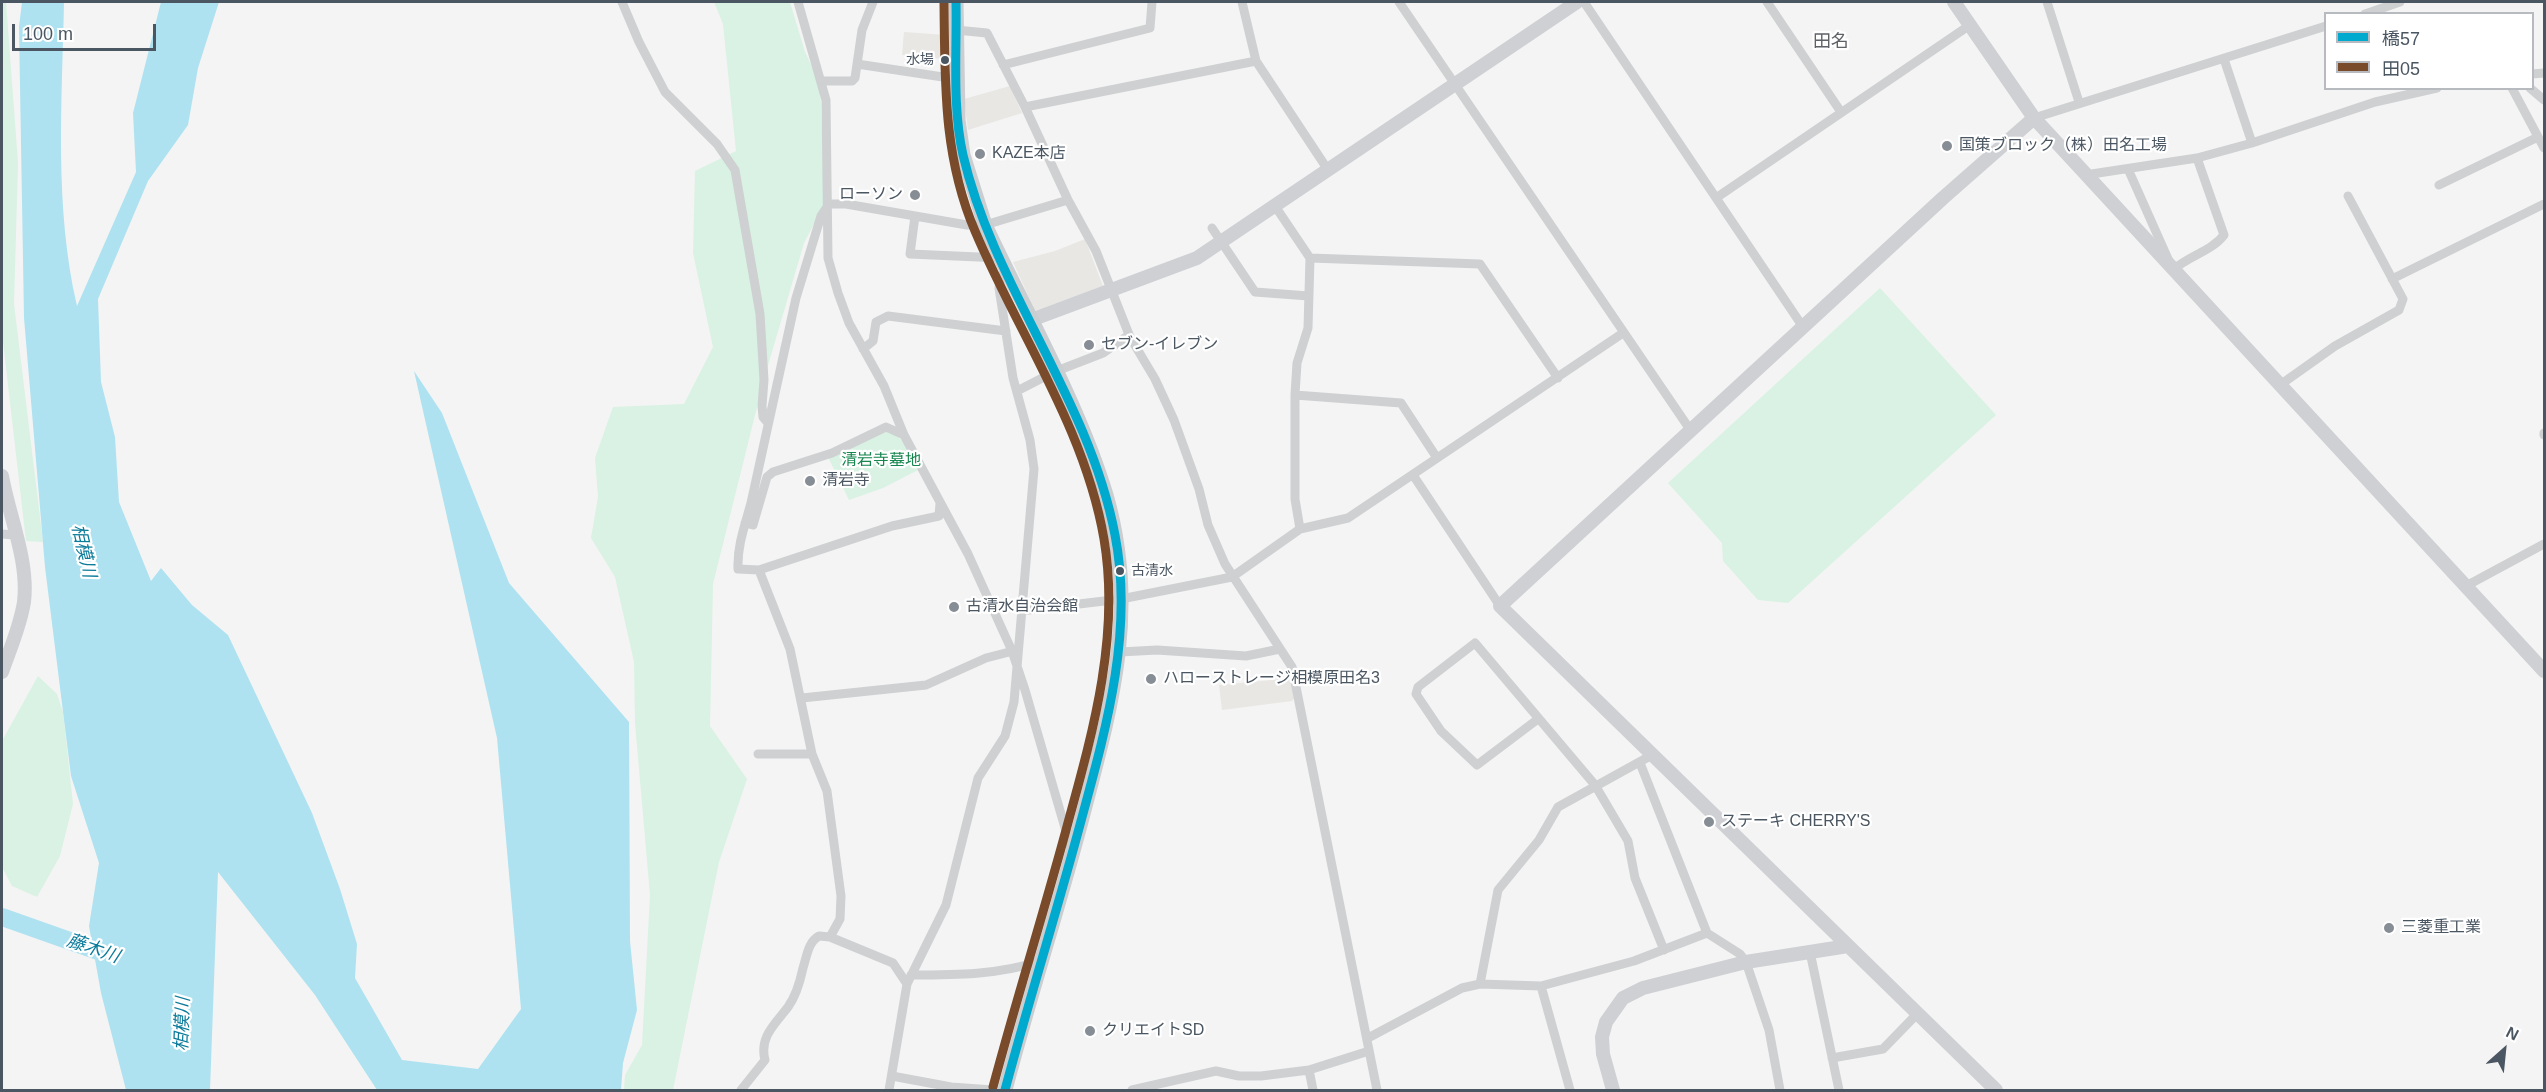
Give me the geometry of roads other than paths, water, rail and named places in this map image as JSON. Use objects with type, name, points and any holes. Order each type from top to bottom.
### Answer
[{"type":"main road","points":[[956,2],[956,79],[963,155],[985,225],[1082,429],[1106,496],[1116,542],[1121,599],[1120,652],[1107,723],[1005,1090]]},
{"type":"street","points":[[622,2],[639,42],[665,92],[717,144],[735,170],[759,303],[764,380],[762,406],[763,417],[768,423]]},
{"type":"street","points":[[798,2],[826,100],[828,258],[849,323],[896,411],[904,435],[940,500],[1014,650],[1072,855]]},
{"type":"street","points":[[821,81],[852,81],[855,78],[862,30],[873,2]]},
{"type":"street","points":[[1003,65],[1150,28],[1152,2]]},
{"type":"street","points":[[1242,2],[1256,61],[1328,170]]},
{"type":"street","points":[[1399,2],[1690,431]]},
{"type":"street","points":[[1031,320],[1197,258],[1577,2]]},
{"type":"street","points":[[1584,2],[1803,327]]},
{"type":"street","points":[[1767,2],[1841,112]]},
{"type":"street","points":[[1954,2],[2034,118],[2280,386],[2544,668]]},
{"type":"street","points":[[2048,2],[2079,102]]},
{"type":"street","points":[[2370,12],[2400,2]]},
{"type":"street","points":[[1716,198],[1970,24]]},
{"type":"street","points":[[1500,606],[2034,118],[2324,26]]},
{"type":"street","points":[[956,30],[987,33],[1025,107],[1068,200],[1096,251],[1129,334],[1155,379],[1174,420],[1199,489],[1212,537],[1232,576],[1292,667],[1303,730],[1322,806],[1350,962],[1368,1038],[1377,1090]]},
{"type":"street","points":[[2224,58],[2252,143]]},
{"type":"street","points":[[1025,107],[1256,61]]},
{"type":"street","points":[[857,64],[956,79]]},
{"type":"street","points":[[2085,175],[2197,158],[2252,143],[2375,102],[2428,90]]},
{"type":"street","points":[[2513,90],[2544,148]]},
{"type":"street","points":[[2532,90],[2544,100]]},
{"type":"street","points":[[2439,185],[2538,137]]},
{"type":"street","points":[[2173,270],[2182,261],[2219,241],[2224,235],[2197,158]]},
{"type":"street","points":[[2128,169],[2173,270]]},
{"type":"street","points":[[2280,386],[2335,346],[2399,310],[2403,299],[2348,196]]},
{"type":"street","points":[[829,204],[846,204],[967,225],[985,225],[1068,200]]},
{"type":"street","points":[[829,204],[821,216],[796,298],[741,534],[738,569],[759,570],[892,526],[939,516],[940,500]]},
{"type":"street","points":[[2392,279],[2544,204]]},
{"type":"street","points":[[1275,206],[1310,258],[1308,328],[1297,363],[1295,395],[1296,499],[1300,529]]},
{"type":"street","points":[[915,216],[910,254],[1003,264],[999,288],[1017,391],[1030,440],[1034,469],[1014,650]]},
{"type":"street","points":[[1212,228],[1255,292],[1309,296]]},
{"type":"street","points":[[1310,258],[1480,264],[1558,378]]},
{"type":"street","points":[[863,349],[873,341],[876,322],[888,316],[1006,331]]},
{"type":"street","points":[[1020,611],[1121,599],[1232,576],[1300,529],[1348,518],[1623,333]]},
{"type":"street","points":[[1017,391],[1054,372],[1103,353],[1129,334]]},
{"type":"street","points":[[1295,395],[1401,403],[1437,458]]},
{"type":"street","points":[[745,523],[753,525],[767,477],[772,472],[832,453],[886,427],[904,435]]},
{"type":"street","points":[[1413,475],[1500,606],[1996,1090]]},
{"type":"street","points":[[2,476],[8,534],[24,575],[24,602],[2,672]]},
{"type":"street","points":[[2466,586],[2544,544]]},
{"type":"street","points":[[759,570],[790,649],[812,754],[827,791],[841,878],[840,919],[830,937]]},
{"type":"street","points":[[1538,719],[1477,765],[1441,730],[1416,694],[1418,687],[1475,643],[1595,785],[1628,841],[1635,878],[1664,950]]},
{"type":"street","points":[[1120,652],[1157,650],[1246,656],[1280,649]]},
{"type":"street","points":[[802,698],[926,686],[986,658],[1014,650]]},
{"type":"street","points":[[890,1090],[907,984],[946,905],[980,771],[998,749],[1010,724],[1017,667]]},
{"type":"street","points":[[758,754],[812,754]]},
{"type":"street","points":[[1480,984],[1498,890],[1539,840],[1558,807],[1652,755]]},
{"type":"street","points":[[1640,763],[1707,933],[1740,954],[1746,962],[1769,1030],[1780,1090]]},
{"type":"street","points":[[1368,1038],[1462,988],[1480,984],[1540,986],[1664,950],[1697,935],[1707,933]]},
{"type":"street","points":[[741,1090],[765,1060],[763,1051],[767,1032],[787,1008],[797,989],[810,944],[819,936],[830,937],[893,963],[907,984]]},
{"type":"street","points":[[1613,1090],[1603,1054],[1602,1037],[1606,1022],[1623,998],[1643,988],[1746,962],[1848,946]]},
{"type":"street","points":[[1810,952],[1839,1090]]},
{"type":"street","points":[[911,975],[973,976],[1007,971],[1041,961]]},
{"type":"street","points":[[1540,986],[1570,1090]]},
{"type":"street","points":[[1832,1058],[1883,1048],[1917,1014]]},
{"type":"street","points":[[1132,1090],[1216,1071],[1239,1076],[1261,1076],[1309,1070],[1369,1051]]},
{"type":"street","points":[[1309,1070],[1313,1090]]},
{"type":"street","points":[[892,1076],[951,1089],[993,1090]]},
{"type":"water","name":"相模川","points":[[22,2],[64,2],[62,193],[65,231],[77,306],[136,172],[133,113],[161,2],[219,2],[198,68],[188,125],[148,181],[98,299],[101,382],[115,437],[119,502],[151,581],[161,568],[192,605],[228,635],[312,813],[357,944],[355,978],[402,1060],[478,1069],[521,1009],[497,738],[414,371],[442,413],[509,583],[629,722],[630,941],[637,1010],[623,1063],[621,1090],[377,1090],[315,995],[218,872],[210,1090],[126,1090],[101,993],[89,926],[99,863],[71,776],[45,567],[24,318],[19,27]]},
{"type":"waterway","name":"藤木川","points":[[2,917],[115,957]]},
{"type":"place","name":"水場","points":[[945,60]]},
{"type":"place","name":"国策ブロック（株）田名工場","points":[[1947,146]]},
{"type":"place","name":"KAZE本店","points":[[980,154]]},
{"type":"place","name":"ローソン","points":[[915,195]]},
{"type":"place","name":"セブン-イレブン","points":[[1089,345]]},
{"type":"place","name":"清岩寺","points":[[810,481]]},
{"type":"place","name":"古清水","points":[[1120,571]]},
{"type":"place","name":"古清水自治会館","points":[[954,607]]},
{"type":"place","name":"ハローストレージ相模原田名3","points":[[1151,679]]},
{"type":"place","name":"ステーキ CHERRY'S","points":[[1709,822]]},
{"type":"place","name":"三菱重工業","points":[[2389,928]]},
{"type":"place","name":"クリエイトSD","points":[[1090,1031]]},
{"type":"district","name":"田名","points":[[1831,42]]},
{"type":"park label","name":"清岩寺墓地","points":[[881,461]]}]
